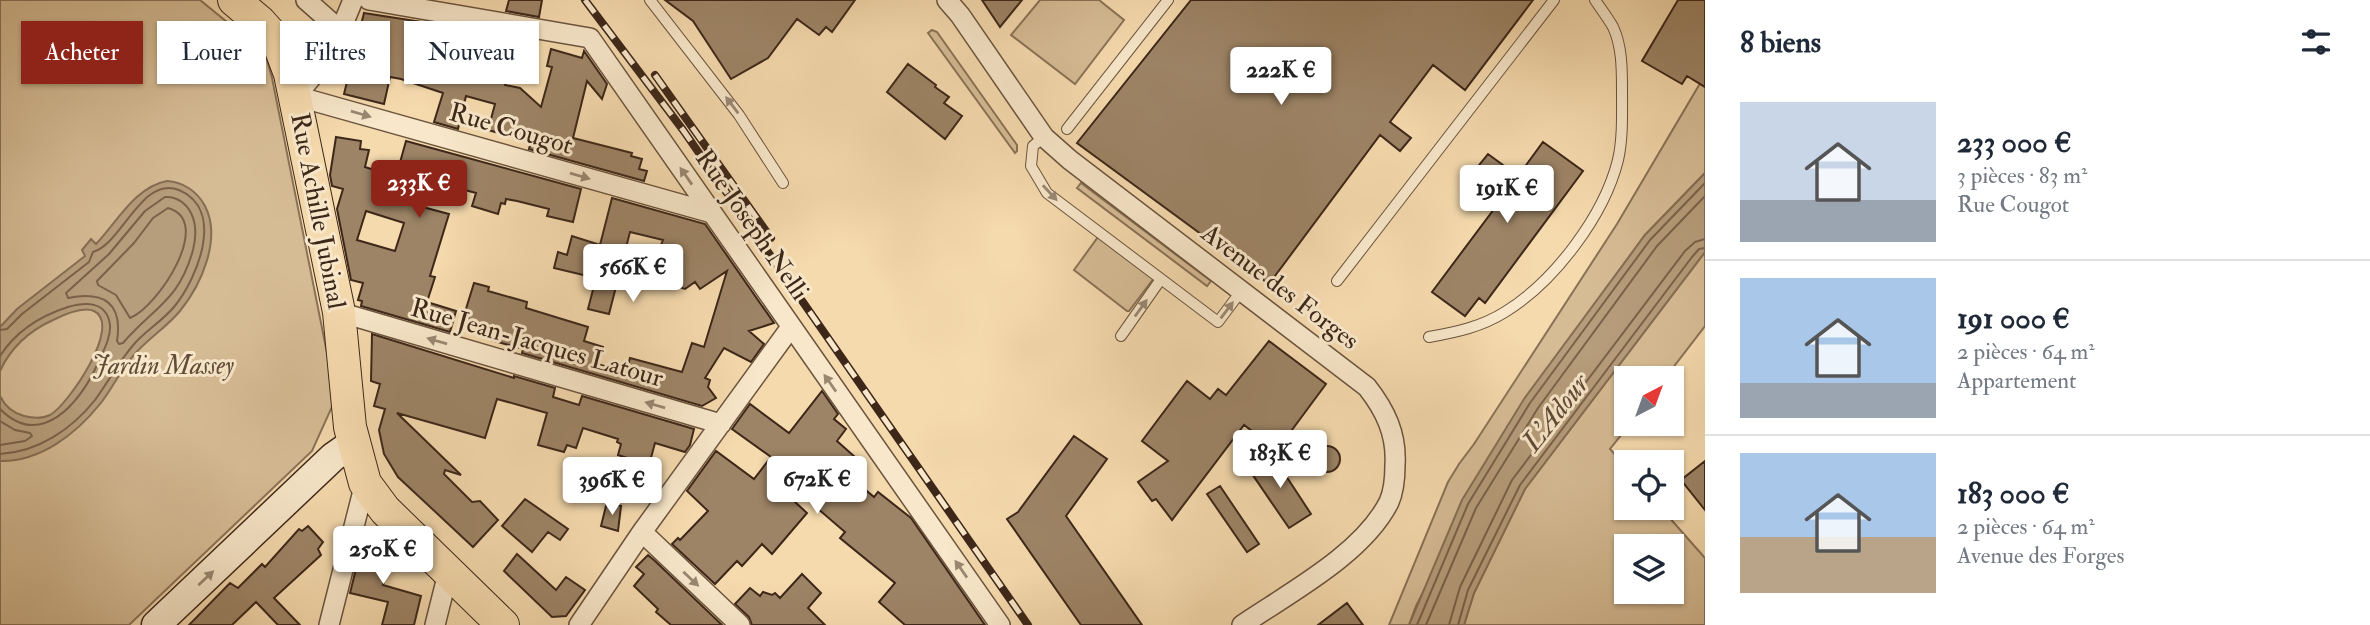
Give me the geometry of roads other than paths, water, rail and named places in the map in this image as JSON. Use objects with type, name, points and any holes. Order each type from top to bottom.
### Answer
[{"type":"main road","name":"Rue Achille Jubinal","points":[[234,0],[278,42],[296,96],[339,312],[353,443],[365,483],[384,510],[503,625]]},
{"type":"street","points":[[306,0],[330,21]]},
{"type":"street","points":[[345,21],[353,0]]},
{"type":"street","name":"Rue Joseph Nelli","points":[[369,0],[590,38],[1000,625]]},
{"type":"street","name":"Avenue des Forges","points":[[947,0],[1044,137],[1070,160],[1367,387],[1381,405],[1392,429],[1396,455],[1395,480],[1390,499],[1380,517],[1349,551],[1242,625]]},
{"type":"street","points":[[296,96],[306,84]]},
{"type":"street","name":"Rue Cougot","points":[[296,96],[712,213]]},
{"type":"street","name":"Rue Jean-Jacques Latour","points":[[339,312],[721,424]]},
{"type":"street","points":[[579,625],[642,532],[792,327]]},
{"type":"street","points":[[156,625],[333,457],[353,443]]},
{"type":"street","points":[[328,625],[365,483]]},
{"type":"street","points":[[642,532],[740,625]]},
{"type":"street","points":[[435,625],[448,573]]},
{"type":"lane","points":[[650,0],[739,115],[783,183]]},
{"type":"lane","points":[[1067,129],[1168,0]]},
{"type":"lane","points":[[1337,281],[1554,0]]},
{"type":"lane","points":[[1429,337],[1475,328],[1507,312],[1537,287],[1568,254],[1598,211],[1618,160],[1622,117],[1622,61],[1613,28],[1595,0]]},
{"type":"lane","points":[[1044,137],[1032,146],[1031,166],[1047,193],[1218,322],[1242,290]]},
{"type":"lane","points":[[1121,336],[1161,279]]},
{"type":"water","name":"L'Adour","points":[[1705,173],[1705,252],[1618,366],[1614,366],[1614,372],[1525,489],[1474,593],[1464,625],[1409,625],[1462,500],[1524,399],[1645,235]]},
{"type":"water","points":[[167,181],[179,183],[194,192],[205,206],[210,219],[207,261],[188,300],[175,317],[133,356],[100,404],[80,426],[43,451],[29,457],[0,461],[0,396],[9,409],[20,415],[37,418],[50,415],[69,397],[90,364],[102,332],[101,319],[94,311],[79,310],[67,314],[44,324],[29,335],[15,347],[0,371],[0,327],[17,309],[85,256],[82,250],[91,239],[96,244],[127,206],[145,190]]},
{"type":"railway","points":[[585,0],[683,130],[1028,625]]},
{"type":"railway","points":[[655,75],[771,238]]},
{"type":"park label","name":"Jardin Massey","points":[[163,366]]}]
